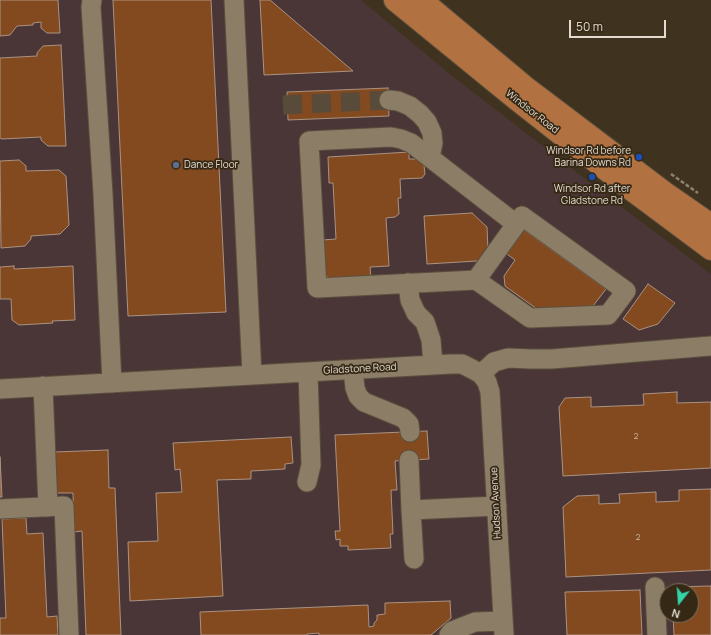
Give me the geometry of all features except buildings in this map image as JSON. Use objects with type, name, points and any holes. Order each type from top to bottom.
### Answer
[{"type":"main road","name":"Windsor Road","points":[[395,0],[515,98],[636,193],[711,249]]},
{"type":"main road","name":"Windsor Road","points":[[421,0],[525,87],[665,193],[711,225]]},
{"type":"street","points":[[92,0],[91,7],[103,194],[112,383]]},
{"type":"street","points":[[234,0],[252,375]]},
{"type":"street","points":[[389,100],[398,101],[410,106],[420,114],[426,122],[432,133],[433,143],[430,158]]},
{"type":"street","points":[[476,280],[522,216],[626,291],[608,315],[530,318],[476,280],[317,288],[309,142],[391,137],[401,139],[411,143],[516,224]]},
{"type":"street","points":[[408,283],[410,300],[416,313],[425,322],[431,340],[433,364]]},
{"type":"street","points":[[480,374],[494,362],[508,358],[552,359],[711,346]]},
{"type":"street","name":"Gladstone Road","points":[[0,389],[353,370],[433,364],[462,364],[472,368],[480,374]]},
{"type":"street","points":[[353,370],[355,388],[358,396],[364,402],[403,418],[409,424],[410,432]]},
{"type":"street","points":[[307,482],[312,465],[308,372]]},
{"type":"street","name":"Hudson Avenue","points":[[480,374],[487,382],[490,392],[503,628]]},
{"type":"street","points":[[43,386],[48,507]]},
{"type":"street","points":[[409,460],[414,559]]},
{"type":"street","points":[[0,510],[64,506],[69,635]]},
{"type":"street","points":[[411,510],[497,506]]},
{"type":"street","points":[[655,588],[657,635]]},
{"type":"street","points":[[449,635],[452,631],[475,622],[503,628]]},
{"type":"shaded area","points":[[0,0],[361,0],[451,75],[711,274],[711,635],[0,635]]},
{"type":"tunnel","points":[[283,105],[389,100]]},
{"type":"place","name":"Windsor Rd before Barina Downs Rd","points":[[639,157]]},
{"type":"place","name":"Dance Floor","points":[[176,165]]},
{"type":"place","name":"Windsor Rd after Gladstone Rd","points":[[592,177]]}]
